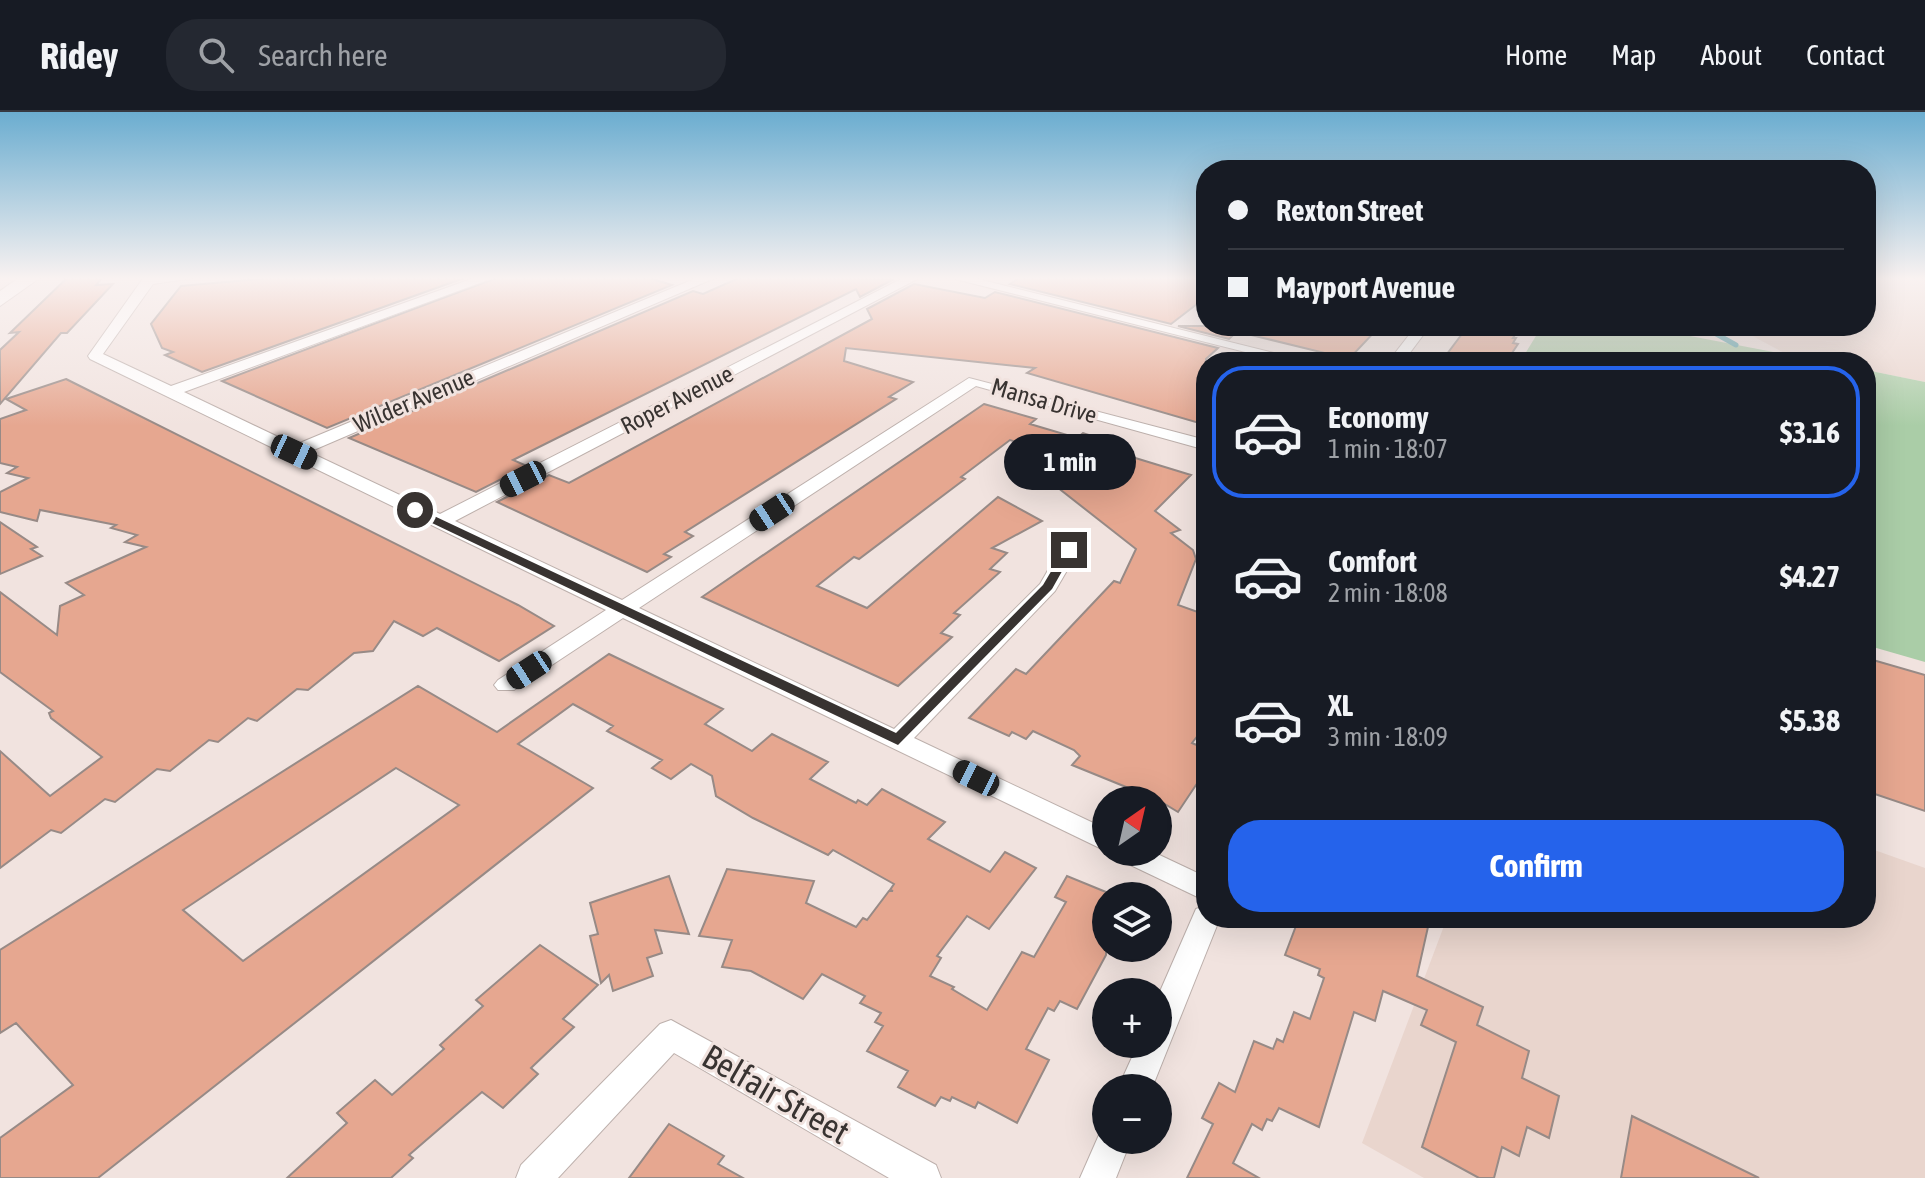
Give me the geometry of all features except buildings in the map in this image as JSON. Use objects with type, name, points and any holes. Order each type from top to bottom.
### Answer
[{"type":"street","points":[[116,327],[95,356],[1092,834]]},
{"type":"street","points":[[170,392],[352,327]]},
{"type":"street","name":"Wilder Avenue","points":[[294,452],[592,327]]},
{"type":"street","name":"Roper Avenue","points":[[439,522],[818,327]]},
{"type":"street","points":[[1158,327],[1262,352]]},
{"type":"street","points":[[1403,352],[1415,336]]},
{"type":"street","name":"Mansa Drive","points":[[621,610],[974,381],[1196,442]]},
{"type":"street","points":[[898,740],[1048,587],[1069,550]]},
{"type":"street","points":[[506,685],[621,610]]},
{"type":"street","points":[[1157,866],[1196,885]]},
{"type":"street","points":[[1172,999],[1201,928]]},
{"type":"street","name":"Belfair Street","points":[[534,1178],[671,1034],[923,1178]]},
{"type":"street","points":[[1098,1178],[1108,1154]]},
{"type":"shaded area","points":[[1876,327],[1925,327],[1925,382],[1876,372],[1876,352],[1782,352],[1753,336],[1876,336]]},
{"type":"shaded area","points":[[1876,851],[1925,868],[1925,1178],[1424,1178],[1362,1143],[1443,928],[1876,928]]},
{"type":"green space","points":[[1536,336],[1690,336],[1773,352],[1526,352]]},
{"type":"green space","points":[[1876,372],[1925,382],[1925,662],[1876,648]]},
{"type":"waterway","points":[[1720,336],[1736,345]]},
{"type":"route","points":[[415,510],[898,740],[1048,587],[1069,550]]}]
